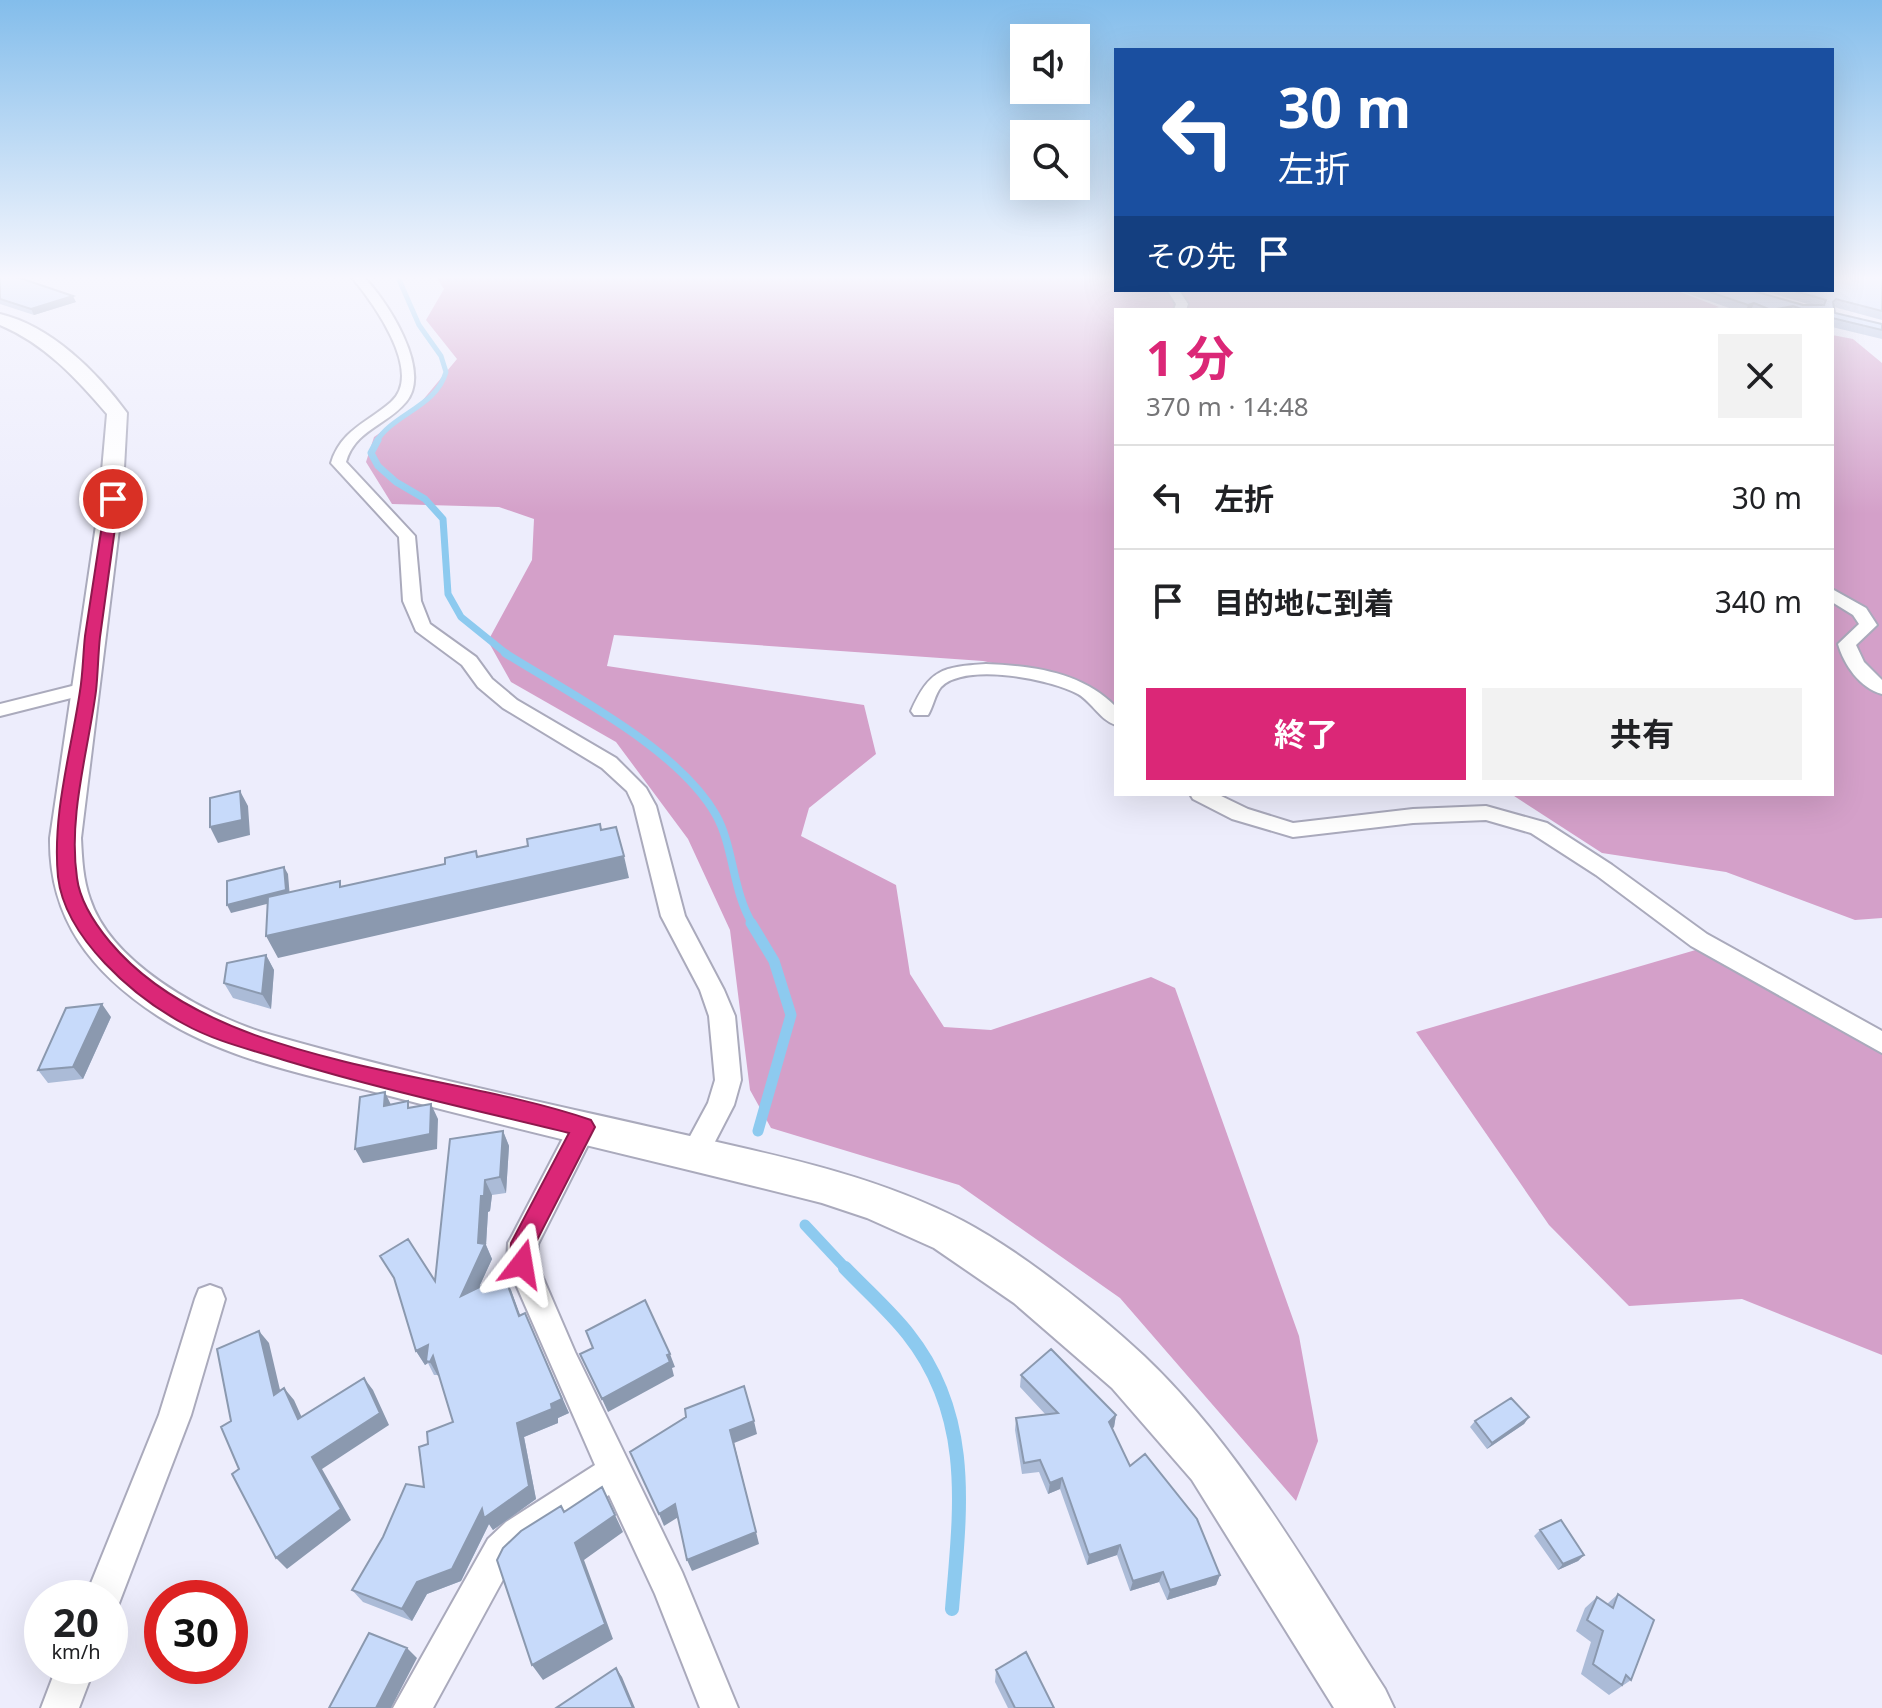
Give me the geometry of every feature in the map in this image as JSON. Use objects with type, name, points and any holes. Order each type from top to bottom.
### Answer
[{"type":"street","points":[[63,355],[117,413],[117,467],[69,805],[66,848],[68,881],[90,931],[114,960],[145,988],[192,1019],[235,1037],[437,1093],[822,1185],[878,1203],[935,1228],[1029,1289],[1128,1372],[1209,1463],[1366,1708]]},
{"type":"street","points":[[403,355],[408,387],[403,397],[354,433],[341,450],[338,463],[407,536],[412,601],[422,627],[469,661],[485,683],[510,704],[609,763],[636,788],[645,806],[673,916],[712,990],[722,1016],[728,1080],[721,1105],[695,1153]]},
{"type":"street","points":[[1834,595],[1860,612],[1868,625],[1847,644],[1851,661],[1870,681],[1882,688]]},
{"type":"street","points":[[921,711],[935,683],[958,672],[988,670],[1045,675],[1085,690],[1114,717]]},
{"type":"street","points":[[0,710],[88,688]]},
{"type":"street","points":[[1204,796],[1240,814],[1293,830],[1413,816],[1486,813],[1539,828],[1604,870],[1699,940],[1882,1043]]},
{"type":"street","points":[[583,1127],[523,1243],[522,1264],[669,1585],[719,1708]]},
{"type":"street","points":[[110,1580],[175,1415],[210,1299]]},
{"type":"street","points":[[412,1708],[500,1551],[518,1534],[615,1472]]},
{"type":"street","points":[[60,1708],[69,1684]]},
{"type":"shaded area","points":[[454,355],[1114,355],[1114,715],[1067,679],[983,661],[614,635],[607,666],[864,705],[876,754],[809,808],[801,836],[896,885],[910,974],[944,1027],[991,1030],[1151,977],[1175,988],[1299,1336],[1318,1441],[1296,1501],[1120,1298],[959,1185],[771,1128],[750,1090],[730,930],[688,839],[616,742],[511,682],[488,641],[532,560],[534,519],[499,507],[392,504],[366,462],[374,437],[417,407],[457,359]]},
{"type":"shaded area","points":[[1834,355],[1872,355],[1882,363],[1882,918],[1855,920],[1726,872],[1602,853],[1514,796],[1834,796]]},
{"type":"shaded area","points":[[1699,949],[1882,1035],[1882,1355],[1742,1299],[1629,1306],[1549,1225],[1416,1032]]},
{"type":"building","points":[[240,791],[242,820],[210,827],[210,798]]},
{"type":"building","points":[[600,824],[601,830],[616,827],[624,856],[266,936],[268,897],[340,881],[340,887],[445,864],[445,858],[476,851],[477,857],[528,846],[527,839]]},
{"type":"building","points":[[284,867],[286,890],[227,905],[227,881]]},
{"type":"building","points":[[266,955],[262,994],[224,983],[227,963]]},
{"type":"building","points":[[102,1004],[73,1067],[38,1070],[66,1008]]},
{"type":"building","points":[[385,1092],[384,1106],[408,1101],[408,1108],[431,1104],[430,1134],[355,1149],[360,1097]]},
{"type":"building","points":[[503,1131],[500,1177],[485,1180],[484,1196],[481,1196],[478,1243],[485,1244],[461,1296],[504,1275],[519,1316],[525,1313],[562,1399],[551,1404],[552,1409],[517,1423],[529,1486],[484,1518],[482,1509],[452,1569],[417,1582],[402,1609],[352,1590],[383,1537],[406,1484],[424,1487],[419,1447],[428,1444],[427,1432],[453,1422],[433,1356],[430,1362],[426,1361],[428,1345],[416,1351],[394,1278],[380,1256],[408,1239],[435,1281],[450,1139]]},
{"type":"building","points":[[645,1300],[670,1354],[667,1355],[670,1362],[602,1399],[580,1354],[593,1348],[586,1331]]},
{"type":"building","points":[[259,1331],[274,1395],[284,1388],[298,1419],[364,1378],[380,1413],[312,1457],[341,1509],[276,1558],[232,1474],[239,1469],[221,1427],[231,1421],[217,1349]]},
{"type":"building","points":[[1051,1349],[1116,1415],[1109,1422],[1130,1466],[1145,1454],[1197,1519],[1220,1575],[1170,1590],[1163,1572],[1133,1581],[1120,1545],[1089,1555],[1062,1478],[1050,1483],[1040,1460],[1024,1463],[1016,1418],[1058,1413],[1021,1375]]},
{"type":"building","points":[[744,1386],[754,1421],[730,1430],[756,1532],[687,1560],[675,1504],[659,1514],[630,1452],[686,1417],[685,1409]]},
{"type":"building","points":[[1511,1398],[1529,1417],[1492,1443],[1475,1421]]},
{"type":"building","points":[[602,1487],[615,1515],[575,1543],[605,1624],[532,1665],[497,1560],[503,1548],[521,1531],[561,1506],[564,1512]]},
{"type":"building","points":[[1561,1520],[1584,1555],[1563,1564],[1540,1530]]},
{"type":"building","points":[[1618,1594],[1654,1620],[1631,1680],[1626,1675],[1622,1685],[1593,1664],[1603,1631],[1587,1620],[1597,1597],[1613,1608]]},
{"type":"building","points":[[369,1633],[407,1648],[376,1708],[329,1708]]},
{"type":"building","points":[[1026,1652],[1054,1708],[1015,1708],[996,1670]]},
{"type":"building","points":[[616,1668],[633,1708],[556,1708]]},
{"type":"waterway","points":[[376,442],[441,384],[446,372],[440,355]]},
{"type":"waterway","points":[[378,440],[371,453],[378,466],[396,482],[425,499],[443,519],[448,594],[461,617],[507,654]]},
{"type":"waterway","points":[[507,654],[621,724],[650,745],[699,790],[722,828],[741,898],[753,925]]},
{"type":"waterway","points":[[751,923],[774,961],[791,1015],[758,1131]]},
{"type":"waterway","points":[[805,1225],[847,1270]]},
{"type":"waterway","points":[[847,1270],[908,1334],[929,1366],[944,1398],[958,1466],[958,1536],[952,1609]]},
{"type":"route","points":[[113,499],[69,805],[66,848],[68,881],[78,909],[90,931],[114,960],[145,988],[192,1019],[235,1037],[327,1064],[583,1127],[523,1243],[522,1264]]}]
